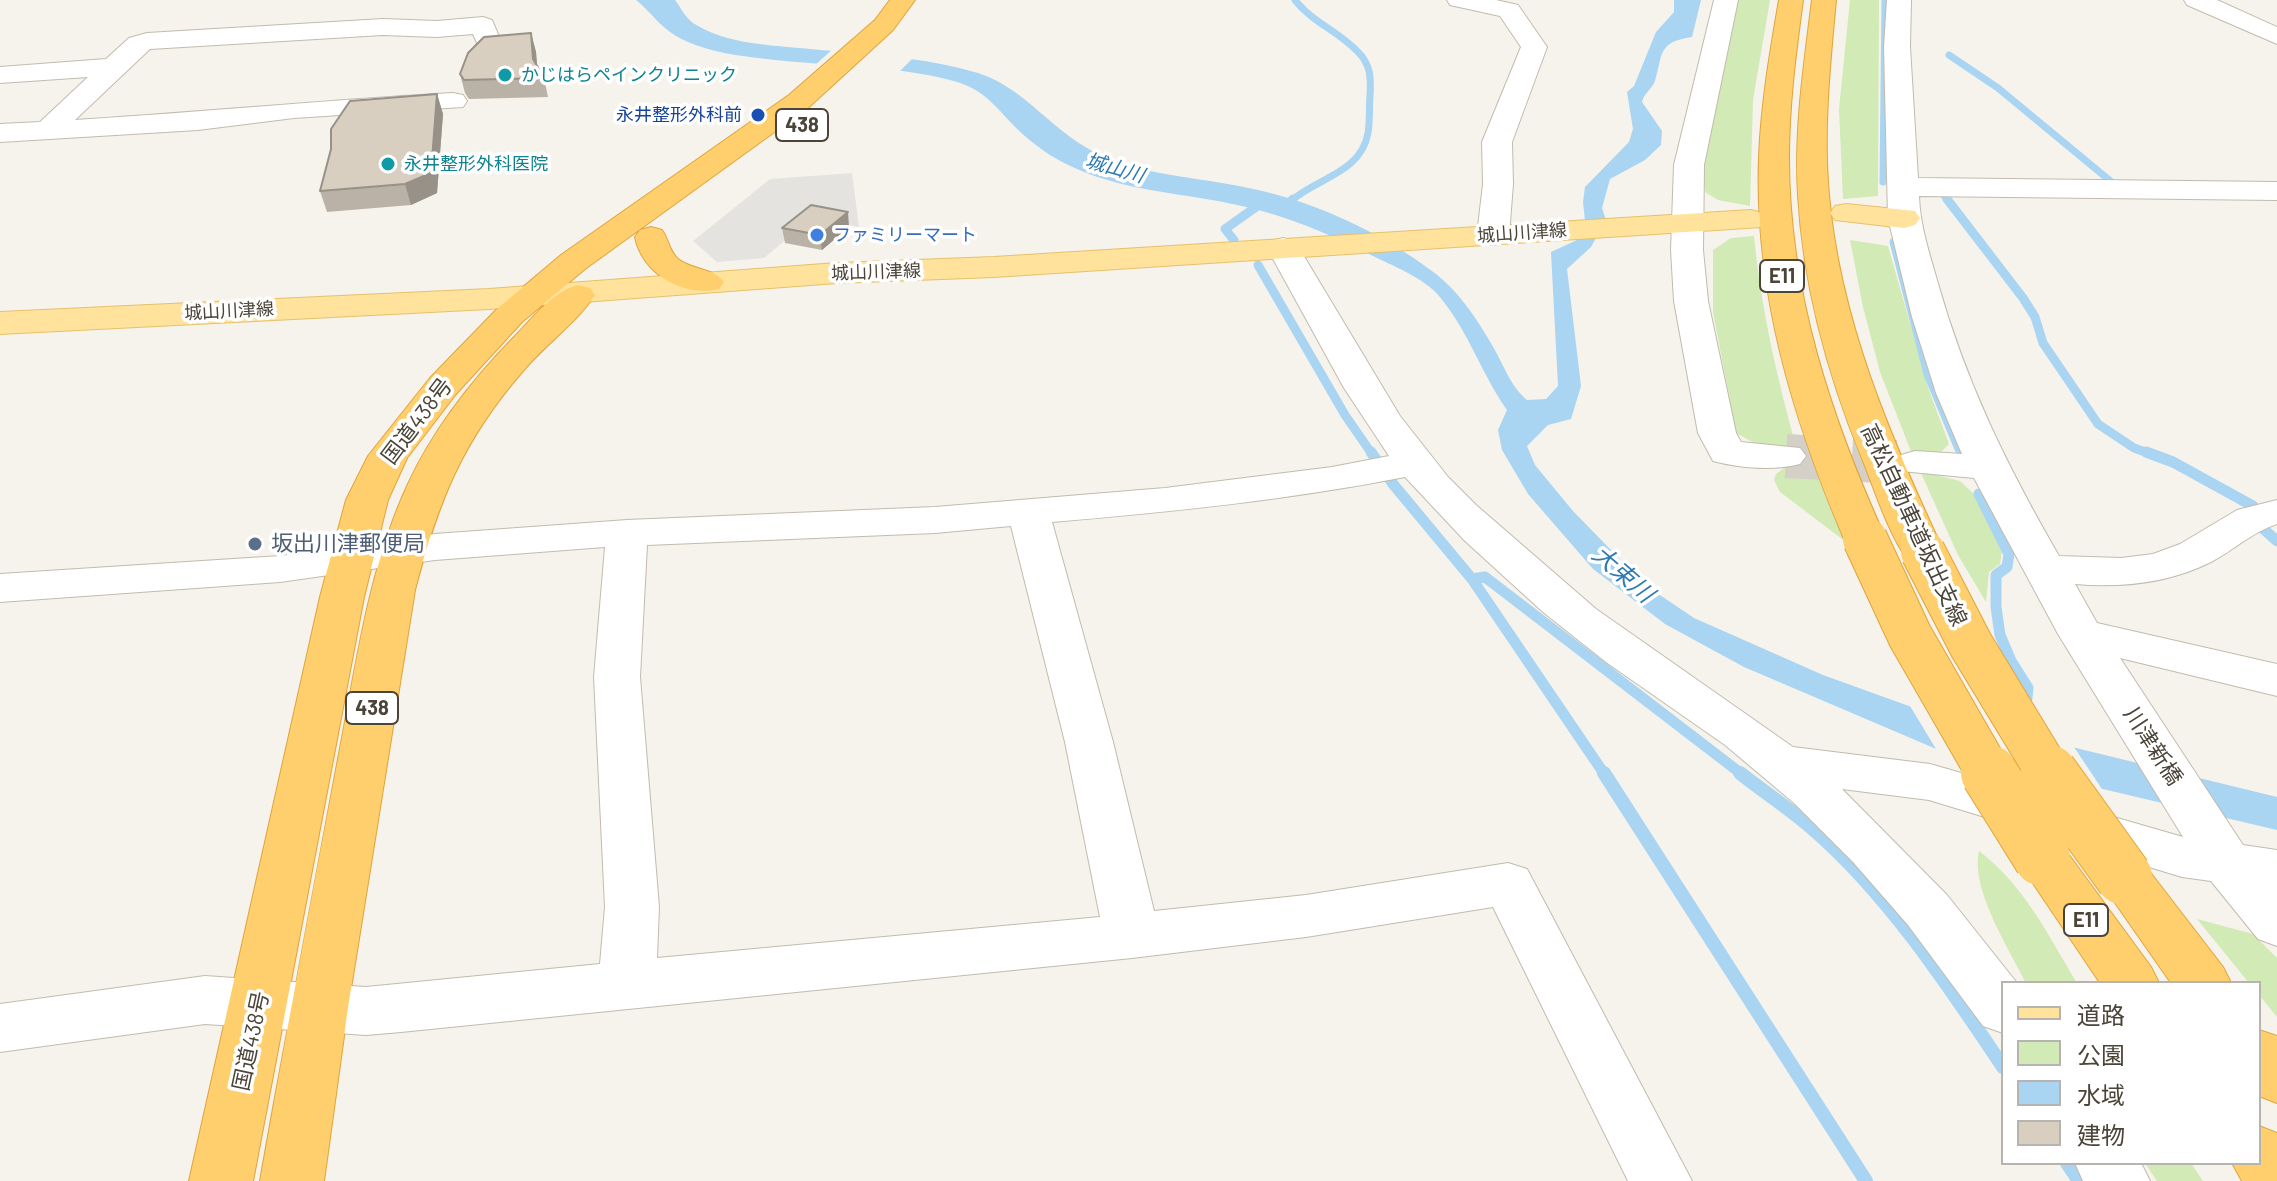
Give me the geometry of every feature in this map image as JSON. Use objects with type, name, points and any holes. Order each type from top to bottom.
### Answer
[{"type":"highway","name":"国道438号","points":[[221,1181],[352,559],[367,500],[388,456],[463,363],[532,296],[573,262],[799,101],[861,61],[903,0]]},
{"type":"highway","name":"国道438号","points":[[292,1181],[319,1007],[393,590],[404,552],[440,460],[483,396],[535,333],[651,237],[784,140],[861,61],[929,0]]},
{"type":"highway","name":"高松自動車道坂出支線","points":[[1791,0],[1781,65],[1774,182],[1782,276],[1790,323],[1813,408],[1837,478],[1910,636],[1976,752],[2042,858],[2130,981]]},
{"type":"highway","name":"高松自動車道坂出支線","points":[[1824,0],[1812,140],[1813,185],[1825,277],[1849,375],[1891,483],[1971,645],[2040,761],[2202,981]]},
{"type":"highway","points":[[651,237],[653,251],[660,263],[672,271],[707,282]]},
{"type":"highway","points":[[2261,1057],[2277,1077]]},
{"type":"highway","points":[[2261,1157],[2277,1177]]},
{"type":"main road","points":[[1846,213],[1903,202]]},
{"type":"main road","name":"城山川津線","points":[[0,323],[532,296],[707,282],[1751,220]]},
{"type":"street","points":[[1459,0],[1509,10],[1534,47],[1497,142],[1500,235]]},
{"type":"street","points":[[1726,0],[1697,120],[1680,223],[1691,301],[1717,433],[1727,453],[1786,456]]},
{"type":"street","name":"川津新橋","points":[[1899,0],[1897,47],[1903,202],[1930,317],[1955,393],[1988,467],[2084,639],[2241,861],[2277,924]]},
{"type":"street","points":[[2196,0],[2277,36]]},
{"type":"street","points":[[48,130],[138,44],[147,41],[367,28],[437,29],[483,25],[490,46]]},
{"type":"street","points":[[0,75],[113,67]]},
{"type":"street","points":[[0,133],[453,101]]},
{"type":"street","points":[[1903,202],[2277,191]]},
{"type":"street","points":[[1303,247],[1369,399],[1392,467],[1458,512],[1531,580],[1620,650],[1780,763],[1890,865],[1967,955],[2001,1006]]},
{"type":"street","points":[[1915,463],[1988,467]]},
{"type":"street","points":[[0,588],[280,569],[404,552],[627,533],[935,520],[1028,512],[1180,498],[1392,467]]},
{"type":"street","points":[[1028,512],[1089,742],[1132,936]]},
{"type":"street","points":[[2044,568],[2104,574],[2164,565],[2195,553],[2244,520],[2277,512]]},
{"type":"street","points":[[627,533],[617,677],[632,907],[627,985]]},
{"type":"street","points":[[2084,639],[2277,680]]},
{"type":"street","points":[[1780,763],[1930,782],[2182,857],[2241,861]]},
{"type":"street","points":[[0,1028],[205,1000],[366,1011],[1132,936],[1306,916],[1508,884],[1660,1181]]},
{"type":"green space","points":[[1736,0],[1770,0],[1753,100],[1750,206],[1718,200],[1705,192],[1702,162]]},
{"type":"green space","points":[[1850,0],[1879,0],[1878,196],[1843,199],[1839,109]]},
{"type":"green space","points":[[1754,236],[1770,343],[1796,447],[1756,444],[1736,433],[1713,312],[1713,250],[1731,238]]},
{"type":"green space","points":[[1850,240],[1888,246],[1929,390],[1949,444],[1941,452],[1912,454],[1880,372]]},
{"type":"green space","points":[[1784,468],[1817,470],[1846,542],[1780,492],[1774,480]]},
{"type":"green space","points":[[1920,471],[1960,481],[1975,495],[2002,551],[2000,564],[1989,572],[1986,602],[1958,555]]},
{"type":"green space","points":[[1979,851],[2009,879],[2045,929],[2076,981],[2025,981],[1985,900],[1978,866]]},
{"type":"green space","points":[[2197,919],[2253,934],[2277,958],[2277,1017],[2261,997],[2261,981],[2247,981]]},
{"type":"green space","points":[[2146,1165],[2192,1165],[2203,1181],[2157,1181]]},
{"type":"shaded area","points":[[852,173],[859,227],[812,218],[764,258],[717,262],[693,241],[770,179]]},
{"type":"water","points":[[636,0],[675,0],[693,23],[735,40],[916,60],[978,73],[1011,89],[1070,137],[1103,156],[1153,171],[1292,199],[1342,218],[1414,258],[1444,281],[1474,316],[1511,381],[1527,400],[1546,399],[1558,386],[1551,252],[1577,240],[1585,221],[1585,187],[1629,142],[1633,129],[1627,92],[1634,86],[1656,32],[1674,12],[1674,0],[1701,0],[1692,37],[1667,46],[1661,56],[1655,81],[1642,102],[1662,131],[1661,145],[1645,160],[1610,179],[1602,208],[1606,220],[1591,247],[1567,269],[1581,386],[1571,419],[1548,425],[1527,446],[1535,465],[1573,511],[1645,585],[1694,618],[1823,675],[1920,710],[2277,797],[2277,830],[1941,751],[1744,667],[1665,624],[1593,569],[1528,494],[1502,450],[1498,430],[1507,410],[1466,337],[1433,290],[1401,269],[1276,215],[1117,183],[1077,169],[1038,146],[984,96],[964,84],[908,72],[775,60],[712,50],[670,32]]},
{"type":"pier","points":[[834,48],[914,57],[896,75],[814,66]]},
{"type":"pier","points":[[1907,701],[2072,744],[2106,795],[1939,754]]},
{"type":"building","points":[[531,33],[533,59],[544,78],[464,80],[460,74],[468,53],[484,37]]},
{"type":"building","name":"永井整形外科医院","points":[[437,94],[431,173],[405,184],[320,191],[331,149],[331,129],[350,101]]},
{"type":"building","points":[[811,205],[848,212],[820,235],[782,228]]},
{"type":"waterway","points":[[1291,201],[1357,157],[1368,133],[1370,89],[1369,72],[1362,56],[1295,0]]},
{"type":"waterway","points":[[1883,182],[1885,0]]},
{"type":"waterway","points":[[1949,55],[1998,88],[2114,184]]},
{"type":"waterway","points":[[1942,193],[1948,201]]},
{"type":"waterway","points":[[1947,199],[2023,298],[2035,317],[2043,343],[2098,424],[2134,448],[2151,454]]},
{"type":"waterway","points":[[1284,208],[1291,201]]},
{"type":"waterway","points":[[1234,240],[1225,229],[1263,202]]},
{"type":"waterway","points":[[1894,242],[1928,374],[1959,449]]},
{"type":"waterway","points":[[1258,265],[1345,415],[1372,454]]},
{"type":"waterway","points":[[1371,452],[1393,484],[1472,579]]},
{"type":"waterway","points":[[2146,452],[2173,462],[2253,506]]},
{"type":"waterway","points":[[1979,494],[2009,554],[2007,567],[1996,575],[1996,607],[2000,635],[2011,661],[2028,688],[2026,707]]},
{"type":"waterway","points":[[2259,525],[2277,541]]},
{"type":"waterway","points":[[1472,579],[1485,577],[1743,775]]},
{"type":"waterway","points":[[1472,579],[1605,775]]},
{"type":"waterway","points":[[1604,773],[1866,1181]]},
{"type":"waterway","points":[[1740,773],[1813,829],[1867,882],[1916,942],[2001,1064]]},
{"type":"waterway","points":[[2068,1165],[2079,1181]]},
{"type":"tunnel","points":[[1786,456],[1915,463]]},
{"type":"place","name":"かじはらペインクリニック","points":[[505,75]]},
{"type":"place","name":"永井整形外科前","points":[[758,115]]},
{"type":"place","name":"永井整形外科医院","points":[[388,164]]},
{"type":"place","name":"ファミリーマート","points":[[817,235]]},
{"type":"place","name":"坂出川津郵便局","points":[[255,544]]},
{"type":"water label","name":"城山川","points":[[1115,168]]},
{"type":"water label","name":"大束川","points":[[1623,574]]}]
